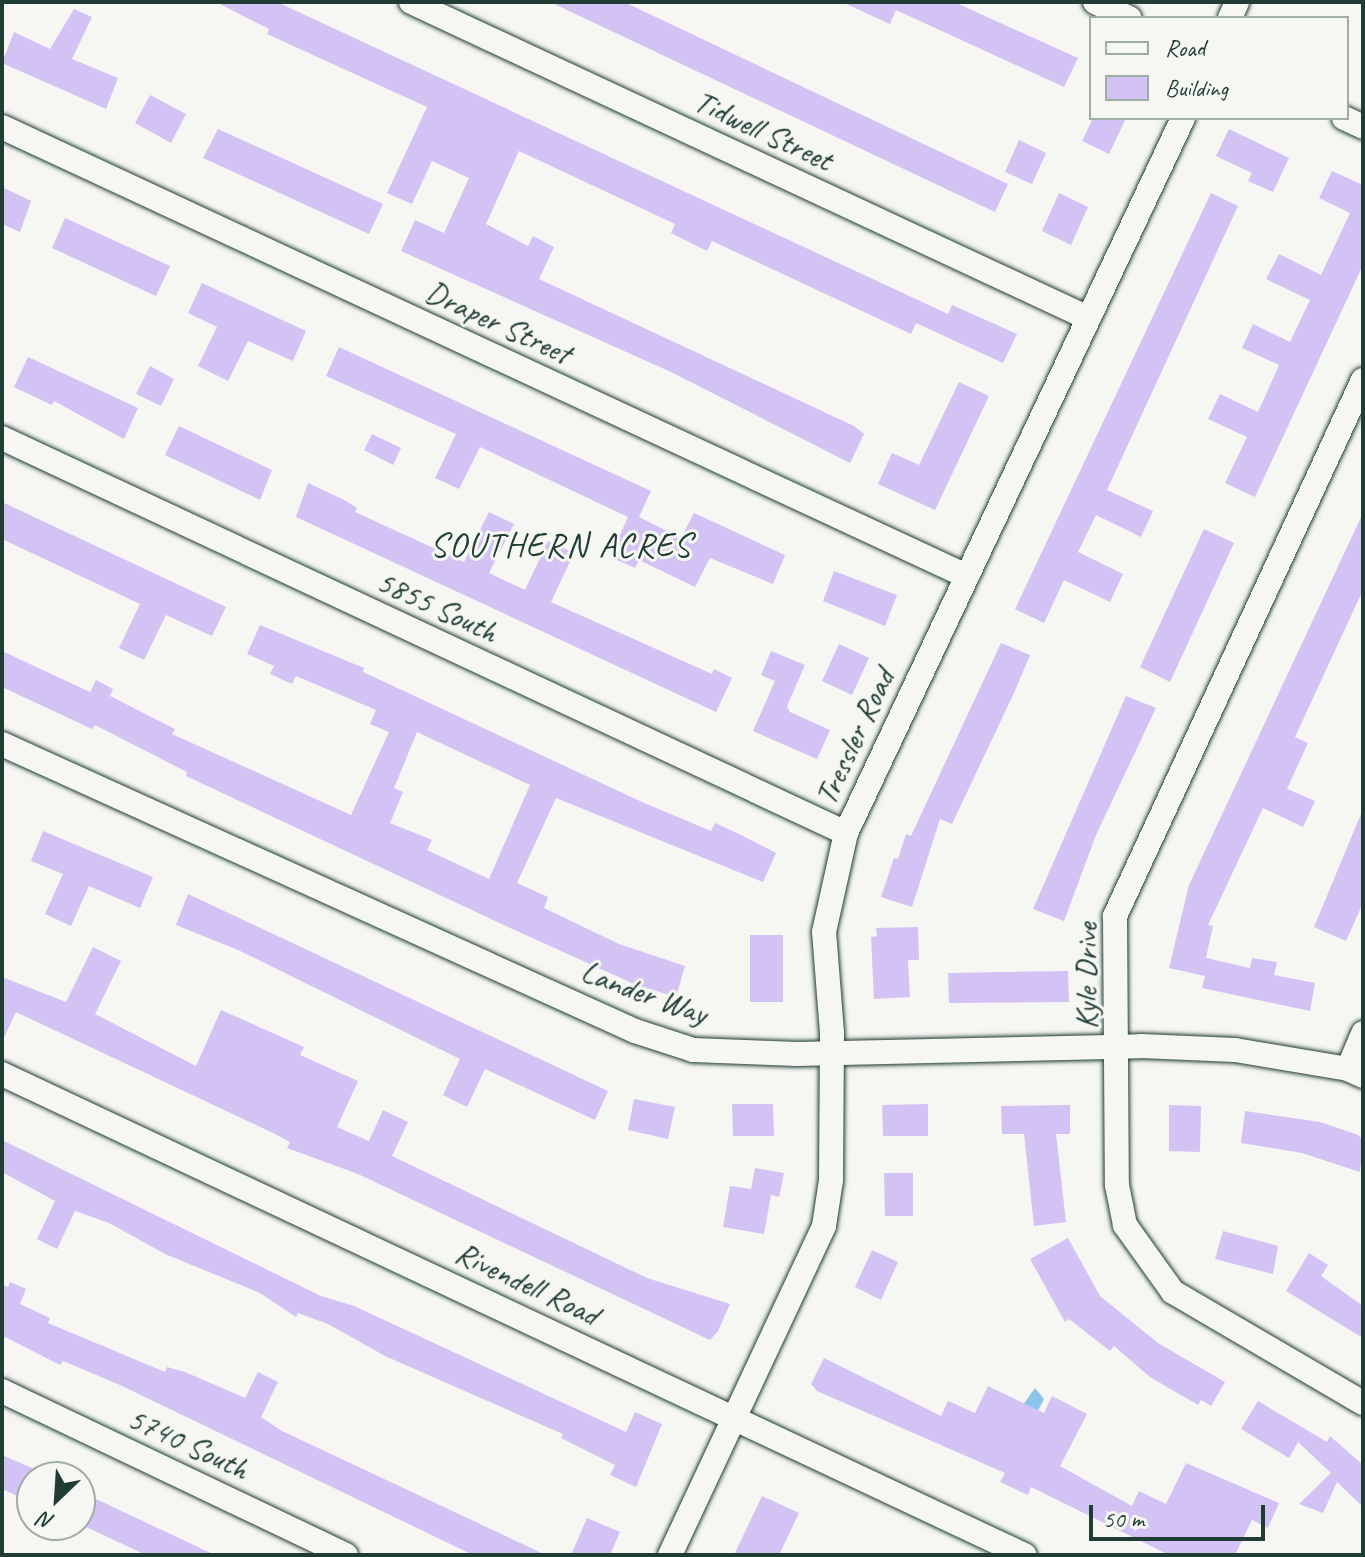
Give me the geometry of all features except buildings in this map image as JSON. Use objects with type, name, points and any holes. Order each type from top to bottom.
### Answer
[{"type":"street","name":"Tidwell Street","points":[[411,2],[1088,318]]},
{"type":"street","points":[[1095,2],[1125,16]]},
{"type":"street","name":"Tressler Road","points":[[670,1555],[737,1418],[824,1226],[831,1180],[831,1052],[824,932],[846,833],[1182,120]]},
{"type":"street","name":"Draper Street","points":[[2,127],[966,576]]},
{"type":"street","name":"Kyle Drive","points":[[1363,380],[1115,916],[1119,1045],[1117,1185],[1125,1225],[1151,1267],[1173,1292],[1363,1403]]},
{"type":"street","name":"5855 South","points":[[2,438],[846,833]]},
{"type":"street","name":"Lander Way","points":[[2,744],[635,1031],[693,1050],[831,1052],[1119,1045],[1235,1050],[1355,1072]]},
{"type":"street","points":[[1355,1072],[1363,1033]]},
{"type":"street","name":"Rivendell Road","points":[[2,1074],[737,1418],[972,1544],[1024,1555]]},
{"type":"street","name":"5740 South","points":[[2,1391],[346,1555]]},
{"type":"water","points":[[1035,1388],[1044,1399],[1033,1420],[1018,1412]]},
{"type":"district","name":"SOUTHERN ACRES","points":[[561,545]]}]
